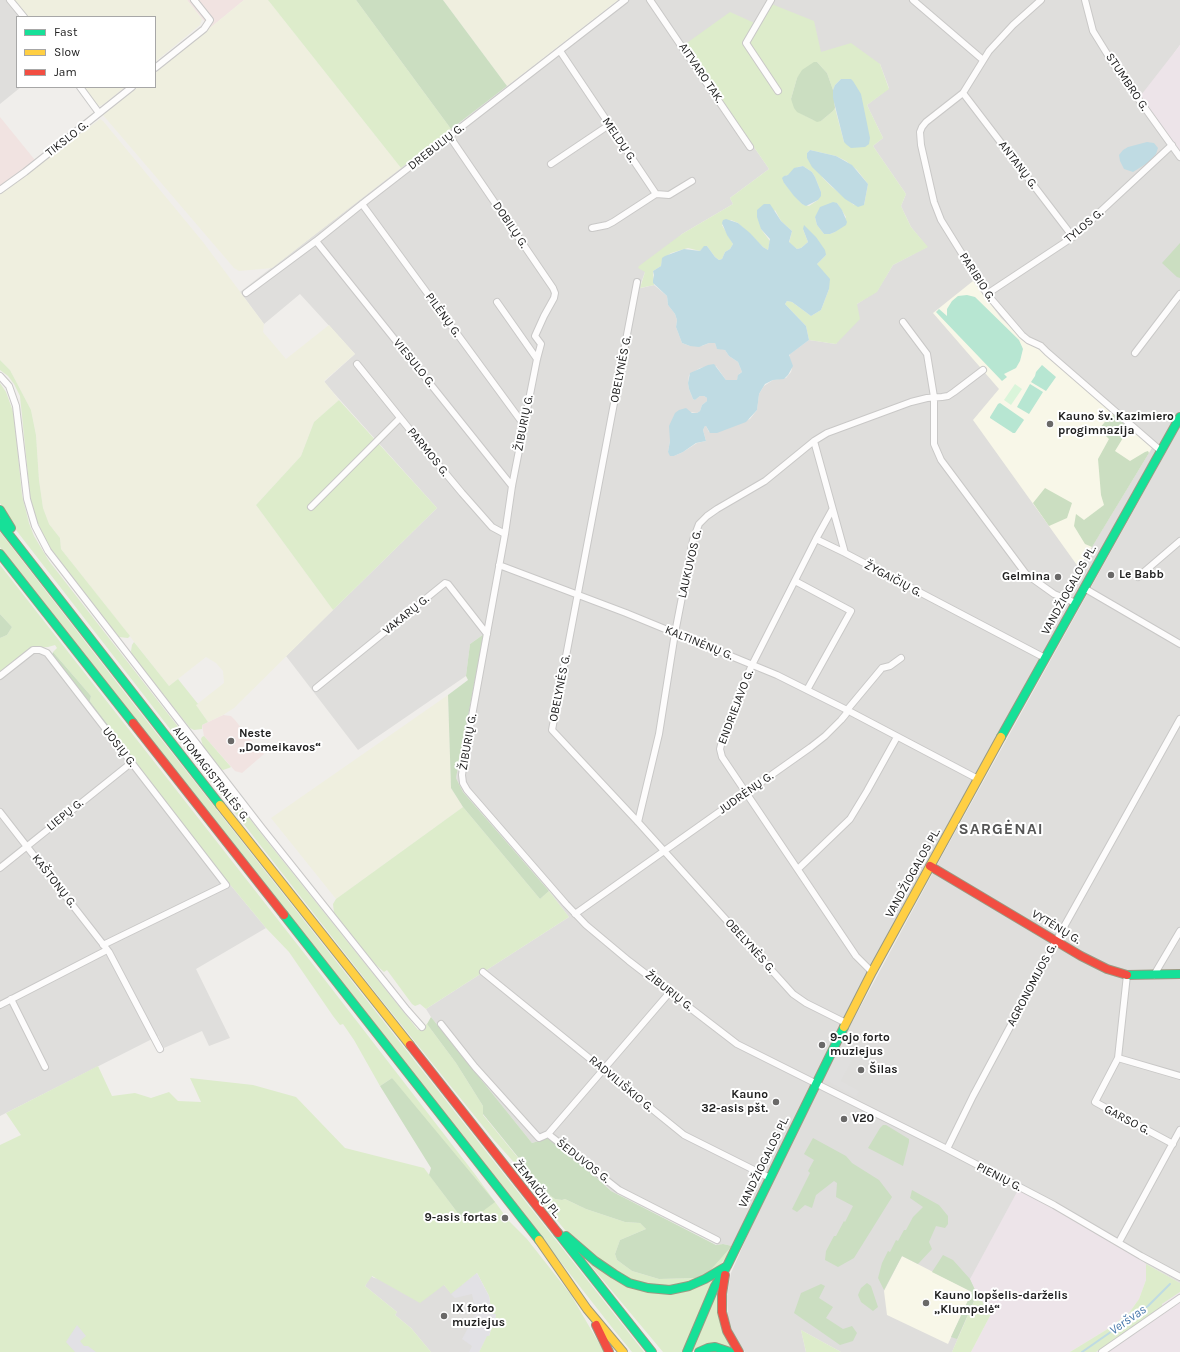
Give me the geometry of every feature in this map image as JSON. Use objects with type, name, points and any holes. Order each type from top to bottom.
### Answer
[{"type":"main road","name":"VANDŽIOGALOS PL.","points":[[687,1352],[715,1286],[727,1266],[815,1084],[872,972],[1180,417]]},
{"type":"main road","points":[[0,510],[19,540],[112,660],[117,673]]},
{"type":"main road","name":"AUTOMAGISTRALĖS G.","points":[[0,523],[188,765],[405,1040]]},
{"type":"main road","points":[[0,554],[391,1051],[546,1250],[587,1309],[623,1352]]},
{"type":"main road","name":"VYTĖNŲ G.","points":[[930,866],[1081,956],[1107,969],[1127,975],[1180,974]]},
{"type":"main road","name":"ŽEMAIČIŲ PL.","points":[[405,1040],[652,1352]]},
{"type":"main road","points":[[544,1216],[595,1262],[629,1283],[638,1286],[658,1290],[670,1290],[684,1287],[705,1279],[727,1266]]},
{"type":"main road","points":[[727,1266],[722,1294],[722,1312],[727,1331],[739,1352]]},
{"type":"main road","points":[[587,1309],[609,1352]]},
{"type":"main road","points":[[699,1352],[715,1347],[730,1352]]},
{"type":"street","points":[[10,0],[23,16]]},
{"type":"street","points":[[156,67],[204,28],[210,20],[194,0]]},
{"type":"street","name":"DREBULIŲ G.","points":[[246,293],[316,241],[625,0]]},
{"type":"street","name":"AITVARO TAK.","points":[[650,0],[702,74],[750,147]]},
{"type":"street","points":[[771,0],[746,43],[778,91]]},
{"type":"street","name":"PARIBIO G.","points":[[1041,0],[1013,25],[989,51],[963,93],[926,122],[920,132],[921,145],[938,211],[986,294],[1022,335],[1028,340],[1041,346],[1161,451]]},
{"type":"street","name":"STUMBRO G.","points":[[1085,0],[1094,32],[1114,65],[1180,157]]},
{"type":"street","points":[[916,1],[983,60]]},
{"type":"street","name":"MELDŲ G.","points":[[560,51],[656,194]]},
{"type":"street","points":[[81,88],[100,113]]},
{"type":"street","name":"TIKSLO G.","points":[[0,190],[131,88]]},
{"type":"street","name":"ANTANŲ G.","points":[[963,93],[1073,237]]},
{"type":"street","points":[[551,164],[609,125]]},
{"type":"street","name":"DOBILŲ G.","points":[[450,137],[553,288],[555,293],[554,298],[544,316]]},
{"type":"street","name":"TYLOS G.","points":[[986,294],[1073,237],[1172,145]]},
{"type":"street","points":[[592,228],[607,225],[656,194],[669,194],[692,181]]},
{"type":"street","name":"PILĖNŲ G.","points":[[362,204],[524,425]]},
{"type":"street","name":"VIESULO G.","points":[[316,241],[512,486]]},
{"type":"street","name":"OBELYNĖS G.","points":[[638,282],[552,730],[638,822],[793,994],[806,1003],[846,1023]]},
{"type":"street","points":[[1135,353],[1180,294]]},
{"type":"street","points":[[497,302],[537,359]]},
{"type":"street","name":"ŽIBURIŲ G.","points":[[544,316],[535,336],[541,344],[512,486],[505,534],[464,760],[462,775],[463,784],[575,914],[599,936],[737,1044],[815,1084]]},
{"type":"street","points":[[903,322],[927,354],[934,397],[934,444],[945,466],[1026,574],[1054,594],[1076,604]]},
{"type":"street","name":"PARMOS G.","points":[[357,364],[462,493],[492,526],[505,534]]},
{"type":"street","name":"LAUKUVOS G.","points":[[638,822],[658,734],[675,633],[693,540],[699,524],[717,509],[765,481],[814,441],[827,433],[911,402],[934,397],[942,397],[954,392],[983,370]]},
{"type":"street","points":[[0,376],[9,386],[16,406],[27,499],[35,526],[48,551],[267,834],[397,998],[422,1027]]},
{"type":"street","points":[[311,507],[400,418]]},
{"type":"street","points":[[814,441],[844,553]]},
{"type":"street","name":"ENDRIEJAVO G.","points":[[832,510],[794,581],[752,665],[736,703],[720,748],[722,755],[746,793],[856,956],[872,972]]},
{"type":"street","name":"ŽYGAIČIŲ G.","points":[[816,539],[1045,658]]},
{"type":"street","points":[[1138,577],[1180,541]]},
{"type":"street","name":"KALTINĖNŲ G.","points":[[499,565],[675,633],[752,665],[847,710],[978,779]]},
{"type":"street","points":[[794,581],[851,611],[807,690]]},
{"type":"street","name":"VAKARŲ G.","points":[[316,688],[445,584],[448,584],[487,634]]},
{"type":"street","points":[[1084,588],[1180,644]]},
{"type":"street","name":"UOSIŲ G.","points":[[0,676],[33,650],[40,650],[47,653],[226,885],[105,948]]},
{"type":"street","name":"JUDRĖNŲ G.","points":[[575,914],[825,736],[841,720],[846,714],[847,710],[882,668],[890,666],[901,658]]},
{"type":"street","name":"AGRONOMIJOS G.","points":[[947,1148],[973,1096],[1056,941],[1180,719]]},
{"type":"street","points":[[798,869],[850,819],[896,737]]},
{"type":"street","name":"LIEPŲ G.","points":[[0,868],[131,763]]},
{"type":"street","name":"KAŠTONŲ G.","points":[[0,812],[105,948],[160,1049]]},
{"type":"street","points":[[1154,975],[1180,930]]},
{"type":"street","points":[[0,1005],[105,948]]},
{"type":"street","name":"RADVILIŠKIO G.","points":[[483,972],[684,1135],[770,1178]]},
{"type":"street","name":"GARSO G.","points":[[1127,975],[1118,1058],[1094,1102],[1173,1144]]},
{"type":"street","points":[[548,1134],[670,992]]},
{"type":"street","points":[[10,999],[45,1067]]},
{"type":"street","name":"ŠEDUVOS G.","points":[[441,1024],[475,1067],[539,1138],[548,1134],[619,1190],[716,1240]]},
{"type":"street","points":[[1118,1058],[1180,1076]]},
{"type":"street","name":"PIENIŲ G.","points":[[815,1084],[947,1148],[1054,1205],[1180,1277]]},
{"type":"street","points":[[1119,1242],[1180,1130]]},
{"type":"street","points":[[1102,1352],[1180,1298]]},
{"type":"shaded area","points":[[0,0],[6,0],[19,16],[16,16],[16,88],[20,88],[0,104]]},
{"type":"shaded area","points":[[187,0],[244,0],[210,28]]},
{"type":"shaded area","points":[[618,0],[1180,0],[1180,45],[1173,55],[1180,157],[1180,411],[1145,470],[920,874],[828,1050],[732,1246],[723,1244],[717,1245],[611,1191],[552,1137],[532,1143],[426,1009],[569,917],[549,891],[463,792],[456,778],[484,634],[470,644],[466,676],[358,750],[286,656],[437,508],[324,382],[355,354],[300,294],[264,324],[240,292]],"holes":[[[759,25],[820,52],[880,64],[889,88],[867,105],[883,138],[873,146],[906,194],[901,206],[911,227],[927,247],[893,265],[877,291],[857,304],[836,344],[809,340],[790,354],[789,357],[792,368],[791,372],[786,378],[773,380],[764,386],[759,394],[757,410],[750,419],[709,432],[705,426],[703,430],[706,441],[697,443],[674,456],[668,452],[670,441],[690,412],[697,413],[700,411],[702,405],[707,401],[707,398],[704,396],[700,396],[695,400],[693,399],[689,389],[689,375],[700,368],[716,366],[726,380],[737,380],[739,374],[742,372],[738,362],[729,356],[725,350],[717,348],[715,343],[709,343],[702,346],[690,346],[682,343],[676,327],[677,320],[675,314],[668,305],[667,296],[654,285],[641,288],[641,283],[645,272],[682,234],[733,204],[730,198],[769,169],[684,45]]]},
{"type":"shaded area","points":[[1180,45],[1180,157],[1138,99]]},
{"type":"shaded area","points":[[0,117],[39,165],[0,194]]},
{"type":"shaded area","name":"Kauno šv. Kazimiero progimnazija","points":[[973,281],[1001,318],[1025,341],[1043,352],[1152,448],[1079,568],[973,420],[999,389],[933,313]]},
{"type":"shaded area","points":[[1180,427],[1180,1283],[1146,1264],[1107,1237],[970,1279],[977,1294],[952,1352],[841,1352],[801,1330],[806,1352],[745,1352],[734,1335],[728,1317],[727,1296],[731,1273],[760,1207],[822,1078],[943,854]]},
{"type":"shaded area","points":[[43,648],[185,830],[266,928],[196,969],[230,1038],[209,1046],[202,1031],[164,1048],[158,1036],[0,1116],[0,673],[30,649]]},
{"type":"shaded area","points":[[223,715],[231,716],[264,754],[242,773],[235,771],[204,736],[202,725]]},
{"type":"shaded area","points":[[838,1048],[854,1057],[841,1081],[859,1091],[856,1097],[822,1078]]},
{"type":"shaded area","points":[[1018,1190],[1107,1237],[1146,1264],[1146,1280],[1139,1299],[1129,1313],[1106,1330],[1070,1352],[971,1352],[991,1314],[977,1294],[970,1279]]},
{"type":"shaded area","name":"Kauno lopšelis-darželis „Klumpelė“","points":[[902,1256],[972,1292],[948,1344],[887,1315],[884,1291]]},
{"type":"shaded area","points":[[477,1273],[487,1336],[479,1352],[431,1352],[411,1328],[395,1315],[397,1312],[365,1286],[371,1276],[374,1278],[444,1285],[451,1293]]},
{"type":"shaded area","points":[[477,1273],[489,1296],[492,1314],[496,1314],[489,1336],[487,1336],[479,1352],[469,1352],[472,1346],[462,1339],[476,1313],[472,1294],[455,1298],[451,1294]]},
{"type":"shaded area","points":[[1180,1292],[1180,1352],[1096,1352],[1162,1308],[1162,1304]]},
{"type":"shaded area","points":[[77,1325],[86,1336],[80,1341],[84,1346],[88,1346],[96,1352],[75,1352],[66,1342]]},
{"type":"green space","points":[[14,0],[187,0],[202,19],[200,25],[156,61],[156,16],[27,16]]},
{"type":"green space","points":[[244,0],[268,0],[401,168],[272,268],[239,271],[234,268],[103,115],[137,88],[156,88],[156,72]]},
{"type":"green space","points":[[268,0],[356,0],[451,129],[401,168]]},
{"type":"green space","points":[[356,0],[443,0],[507,86],[451,129]]},
{"type":"green space","points":[[443,0],[618,0],[507,86]]},
{"type":"green space","points":[[769,3],[814,21],[821,52],[851,43],[880,64],[889,89],[867,105],[883,138],[873,146],[906,194],[901,206],[911,227],[928,247],[893,265],[877,292],[857,304],[860,319],[836,344],[809,340],[806,326],[785,304],[787,301],[792,302],[811,316],[821,310],[829,289],[817,264],[826,255],[803,229],[808,242],[801,248],[797,249],[789,243],[792,231],[781,221],[775,210],[761,229],[770,241],[768,250],[738,223],[731,220],[722,225],[733,244],[730,249],[725,252],[722,259],[719,260],[715,257],[707,246],[700,251],[688,248],[671,253],[662,260],[661,266],[653,271],[654,285],[640,288],[645,272],[638,268],[639,266],[682,234],[733,204],[730,198],[769,169],[684,45],[730,12],[759,25]],"holes":[[[817,62],[827,73],[833,90],[835,85],[841,79],[851,79],[844,142],[835,108],[821,121],[813,120],[802,114],[791,99],[797,78]],[[810,150],[836,156],[846,161],[857,170],[868,184],[864,205],[854,205],[832,187],[823,178],[807,153]],[[803,166],[812,172],[821,192],[818,200],[809,206],[802,204],[784,183],[786,175],[788,176],[798,167]],[[837,203],[846,217],[835,232],[830,234],[824,234],[817,225],[815,217]]]},
{"type":"green space","points":[[814,62],[817,62],[827,73],[833,90],[835,108],[821,121],[817,122],[797,112],[791,99],[797,78],[802,70]]},
{"type":"green space","points":[[83,88],[124,88],[104,104],[97,106]]},
{"type":"green space","points":[[100,119],[203,242],[264,324],[263,332],[286,359],[329,325],[355,354],[324,381],[339,400],[314,422],[301,456],[256,505],[333,610],[234,708],[208,722],[196,705],[224,683],[223,671],[216,663],[206,657],[169,686],[61,549],[60,538],[49,524],[43,508],[39,480],[36,435],[31,410],[10,370],[0,360],[0,194]]},
{"type":"green space","points":[[1180,243],[1180,278],[1162,263]]},
{"type":"green space","points":[[967,295],[975,297],[1019,340],[1023,349],[1020,361],[1016,368],[1004,374],[1007,377],[1002,381],[936,312],[939,309],[947,316],[947,309],[952,301],[958,296]]},
{"type":"green space","points":[[0,360],[10,370],[31,410],[36,435],[39,480],[43,508],[49,524],[60,538],[61,549],[130,636],[128,638],[119,637],[58,561],[48,545],[35,517],[30,496],[20,396],[8,376],[0,370]]},
{"type":"green space","points":[[1042,365],[1056,377],[1046,391],[1031,382],[1036,372]]},
{"type":"green space","points":[[0,383],[6,392],[14,414],[22,495],[29,523],[34,536],[49,561],[267,841],[418,1030],[427,1024],[456,1063],[483,1106],[483,1115],[548,1194],[555,1199],[565,1199],[586,1209],[625,1222],[640,1223],[646,1229],[620,1240],[615,1254],[617,1260],[632,1271],[659,1279],[696,1278],[709,1272],[732,1246],[725,1259],[715,1270],[697,1281],[673,1287],[656,1287],[632,1282],[602,1263],[583,1248],[565,1230],[541,1201],[529,1179],[531,1177],[522,1166],[519,1168],[494,1140],[379,997],[16,530],[0,503]]},
{"type":"green space","points":[[1015,384],[1022,389],[1011,405],[1004,400]]},
{"type":"green space","points":[[1030,384],[1043,392],[1029,414],[1017,407]]},
{"type":"green space","points":[[339,400],[437,508],[333,610],[256,505],[301,456],[314,422]]},
{"type":"green space","points":[[1000,403],[1024,420],[1015,433],[990,418]]},
{"type":"green space","points":[[1114,415],[1129,428],[1115,451],[1130,461],[1145,452],[1148,451],[1149,453],[1092,547],[1085,544],[1074,526],[1076,514],[1084,520],[1104,505],[1101,495],[1098,459],[1109,439],[1100,428],[1108,418]]},
{"type":"green space","points":[[1045,488],[1072,503],[1067,518],[1049,526],[1033,503]]},
{"type":"green space","points":[[0,532],[135,706],[644,1352],[632,1352],[614,1330],[0,547]]},
{"type":"green space","points":[[0,565],[315,967],[474,1173],[509,1221],[527,1239],[571,1295],[604,1352],[479,1352],[487,1335],[489,1336],[496,1314],[492,1314],[489,1296],[477,1273],[451,1294],[444,1285],[420,1303],[372,1276],[365,1286],[397,1312],[395,1315],[411,1328],[431,1352],[0,1352],[0,1145],[21,1135],[6,1113],[98,1066],[112,1096],[135,1093],[151,1098],[169,1092],[178,1101],[201,1102],[190,1078],[253,1085],[296,1097],[345,1148],[424,1168],[460,1216],[392,1078],[380,1086],[354,1040],[343,1024],[340,1025],[333,1016],[289,952],[266,928],[185,830],[113,736],[115,734],[90,701],[91,696],[53,652],[57,648],[55,645],[30,649],[0,673],[0,638],[7,635],[12,627],[0,614]]},
{"type":"green space","points":[[0,614],[12,627],[7,635],[0,638]]},
{"type":"green space","points":[[484,634],[456,778],[463,792],[549,891],[540,899],[463,807],[451,788],[448,695],[468,680],[466,676],[470,644]]},
{"type":"green space","points":[[134,642],[169,686],[178,679],[198,704],[196,705],[208,722],[202,725],[202,729],[194,730],[190,728],[132,655],[131,651]]},
{"type":"green space","points":[[53,652],[91,696],[90,701],[115,734],[113,736],[52,655]]},
{"type":"green space","points":[[448,695],[451,788],[463,807],[336,899],[271,818]]},
{"type":"green space","points":[[204,736],[231,767],[223,770],[219,768],[203,746],[201,739]]},
{"type":"green space","points":[[463,807],[540,899],[549,891],[569,917],[426,1009],[420,1004],[415,1006],[412,1004],[387,970],[384,972],[375,964],[334,913],[333,904],[336,899]]},
{"type":"green space","points":[[431,1017],[532,1143],[552,1137],[611,1191],[716,1245],[723,1244],[732,1246],[709,1272],[696,1278],[659,1279],[632,1271],[617,1260],[615,1254],[620,1240],[646,1229],[640,1223],[625,1222],[586,1209],[565,1199],[555,1199],[548,1194],[483,1114],[483,1106],[456,1063],[427,1024]]},
{"type":"green space","points":[[392,1078],[495,1202],[483,1211],[460,1216],[429,1175],[431,1168],[380,1086]]},
{"type":"green space","points":[[883,1125],[886,1125],[909,1139],[903,1166],[868,1148]]},
{"type":"green space","points":[[813,1138],[846,1156],[852,1163],[879,1180],[892,1197],[854,1258],[838,1267],[825,1260],[826,1251],[834,1236],[836,1236],[844,1221],[845,1222],[853,1206],[836,1197],[837,1183],[834,1181],[816,1195],[812,1208],[805,1205],[797,1212],[792,1209],[810,1173],[808,1171],[814,1160],[804,1154]]},
{"type":"green space","points":[[912,1190],[939,1205],[948,1216],[948,1224],[945,1228],[936,1226],[929,1242],[932,1249],[918,1264],[902,1256],[884,1290],[878,1278],[882,1263],[896,1240],[898,1241],[913,1217],[923,1207],[910,1198]]},
{"type":"green space","points":[[943,1255],[953,1260],[970,1279],[977,1294],[957,1339],[951,1337],[972,1292],[932,1272]]},
{"type":"green space","points":[[587,1261],[653,1292],[715,1278],[685,1352],[663,1352]]},
{"type":"green space","points":[[1146,1264],[1180,1283],[1180,1292],[1162,1304],[1162,1308],[1096,1352],[1070,1352],[1106,1330],[1129,1313],[1139,1299],[1146,1280]]},
{"type":"green space","points":[[867,1283],[871,1286],[878,1307],[873,1311],[861,1302],[858,1295],[861,1288]]},
{"type":"green space","points":[[821,1284],[825,1286],[819,1298],[833,1307],[826,1318],[843,1329],[852,1326],[857,1333],[853,1341],[840,1345],[794,1313],[801,1293]]},
{"type":"green space","points":[[719,1285],[732,1348],[702,1347],[691,1352]]},
{"type":"green space","points":[[977,1294],[991,1314],[971,1352],[952,1352]]},
{"type":"green space","points":[[801,1330],[841,1352],[806,1352]]},
{"type":"water","points":[[841,79],[851,79],[861,94],[870,138],[869,144],[865,147],[851,148],[844,142],[833,98],[833,90],[835,85]]},
{"type":"water","points":[[1147,142],[1154,143],[1158,148],[1156,154],[1149,162],[1133,172],[1124,169],[1119,155],[1123,150],[1128,147]]},
{"type":"water","points":[[810,150],[836,156],[852,165],[868,184],[864,205],[858,207],[845,199],[812,167],[807,158],[807,153]]},
{"type":"water","points":[[803,166],[812,172],[821,192],[821,196],[818,200],[806,206],[794,196],[782,178],[788,175],[794,168]]},
{"type":"water","points":[[833,202],[837,203],[842,210],[847,222],[846,225],[835,232],[824,234],[817,225],[815,217],[820,207]]},
{"type":"water","points":[[764,204],[770,204],[781,221],[792,231],[789,242],[797,249],[801,248],[808,242],[803,229],[804,225],[816,237],[825,250],[826,255],[817,264],[830,279],[829,289],[821,310],[811,316],[792,302],[787,301],[785,304],[806,326],[809,340],[789,355],[793,366],[784,379],[773,380],[765,384],[759,394],[757,410],[746,422],[717,433],[710,433],[705,426],[703,430],[706,441],[696,443],[683,452],[670,456],[668,452],[670,441],[669,426],[675,413],[686,408],[692,413],[697,413],[700,411],[702,405],[707,401],[707,398],[704,396],[700,396],[695,400],[693,399],[688,383],[690,373],[714,364],[726,380],[737,380],[738,375],[742,372],[738,362],[729,356],[725,350],[717,349],[715,343],[709,343],[699,347],[682,343],[676,327],[677,320],[675,314],[668,305],[667,296],[653,283],[653,271],[661,266],[662,258],[684,249],[700,251],[704,246],[707,246],[715,257],[719,260],[722,259],[725,252],[730,249],[733,244],[722,223],[723,220],[726,219],[738,223],[768,250],[770,239],[761,229],[757,217],[757,210]]},
{"type":"waterway","name":"Veršvas","points":[[1082,1352],[1148,1306],[1170,1284]]},
{"type":"traffic: fast","points":[[1001,737],[1180,417]]},
{"type":"traffic: fast","points":[[0,510],[11,528]]},
{"type":"traffic: fast","points":[[0,523],[220,805]]},
{"type":"traffic: fast","points":[[0,554],[133,723]]},
{"type":"traffic: fast","points":[[284,915],[539,1240]]},
{"type":"traffic: fast","points":[[1127,975],[1180,974]]},
{"type":"traffic: fast","points":[[727,1266],[844,1027]]},
{"type":"traffic: fast","points":[[558,1233],[652,1352]]},
{"type":"traffic: fast","points":[[566,1236],[595,1261],[614,1274],[629,1283],[648,1288],[670,1290],[689,1286],[705,1279],[727,1266]]},
{"type":"traffic: fast","points":[[687,1352],[715,1286],[726,1268]]},
{"type":"traffic: fast","points":[[699,1352],[715,1347],[730,1352]]},
{"type":"traffic: slow","points":[[844,1027],[872,972],[1001,737]]},
{"type":"traffic: slow","points":[[220,805],[410,1045]]},
{"type":"traffic: slow","points":[[539,1240],[587,1309],[623,1352]]},
{"type":"traffic: jam","points":[[133,723],[284,915]]},
{"type":"traffic: jam","points":[[930,866],[1081,956],[1107,969],[1127,975]]},
{"type":"traffic: jam","points":[[410,1045],[558,1233]]},
{"type":"traffic: jam","points":[[725,1275],[722,1294],[722,1312],[727,1331],[739,1352]]},
{"type":"traffic: jam","points":[[596,1325],[609,1352]]},
{"type":"place","name":"Kauno šv. Kazimiero progimnazija","points":[[1050,424]]},
{"type":"place","name":"Le Babb","points":[[1111,575]]},
{"type":"place","name":"Gelmina","points":[[1058,577]]},
{"type":"place","name":"Neste „Domeikavos“","points":[[231,741]]},
{"type":"place","name":"9-ojo forto muziejus","points":[[822,1045]]},
{"type":"place","name":"Šilas","points":[[861,1070]]},
{"type":"place","name":"Kauno 32-asis pšt.","points":[[776,1102]]},
{"type":"place","name":"V20","points":[[844,1119]]},
{"type":"place","name":"9-asis fortas","points":[[505,1218]]},
{"type":"place","name":"Kauno lopšelis-darželis „Klumpelė“","points":[[926,1303]]},
{"type":"place","name":"IX forto muziejus","points":[[444,1316]]},
{"type":"district","name":"SARGĖNAI","points":[[1001,829]]}]
